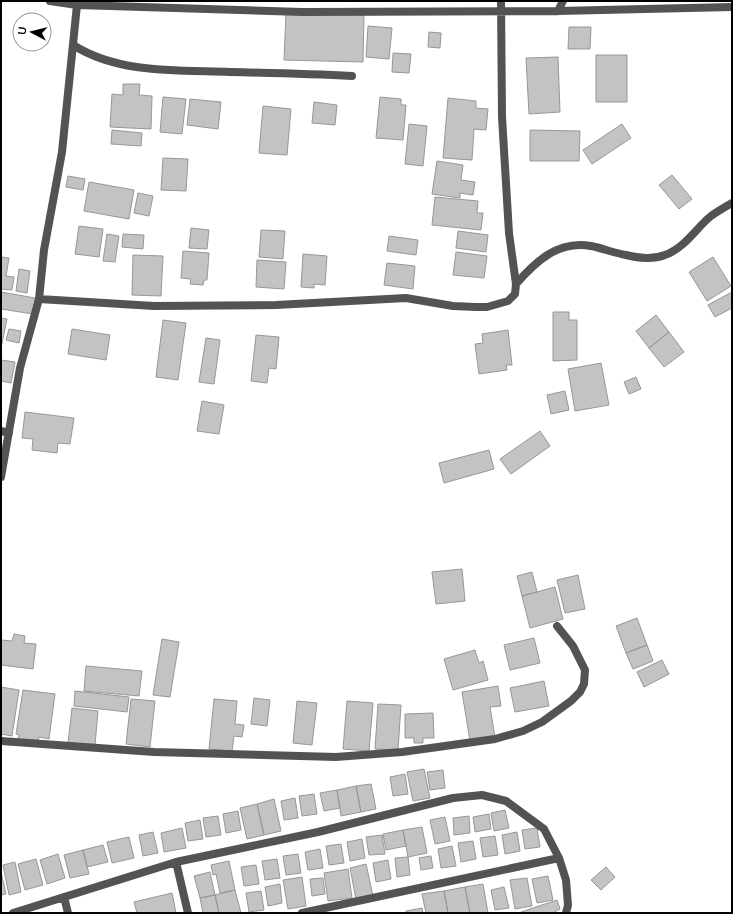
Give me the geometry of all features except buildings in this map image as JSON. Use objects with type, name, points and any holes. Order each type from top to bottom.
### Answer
[{"type":"street","points":[[50,1],[302,12],[501,10],[558,11],[732,7]]},
{"type":"street","points":[[39,299],[154,306],[276,305],[406,298],[453,306],[487,307],[508,301],[515,294],[516,284],[510,233],[502,117],[501,1]]},
{"type":"street","points":[[558,11],[562,1]]},
{"type":"street","points":[[1,478],[5,432],[20,368],[39,299],[44,250],[62,152],[77,3]]},
{"type":"street","points":[[73,45],[85,52],[116,64],[161,70],[352,76]]},
{"type":"street","points":[[516,284],[533,265],[558,248],[590,246],[640,258],[655,258],[666,255],[683,244],[711,216],[732,203]]},
{"type":"street","points":[[1,741],[154,752],[336,757],[402,752],[496,739],[523,731],[542,722],[566,705],[580,692],[584,684],[585,670],[573,646],[558,626]]},
{"type":"street","points":[[13,913],[176,862],[318,832],[453,798],[482,795],[506,800],[544,829],[559,858],[566,880],[568,905],[566,913]]},
{"type":"street","points":[[302,913],[559,858]]},
{"type":"street","points":[[176,862],[188,913]]},
{"type":"street","points":[[64,897],[68,913]]}]
